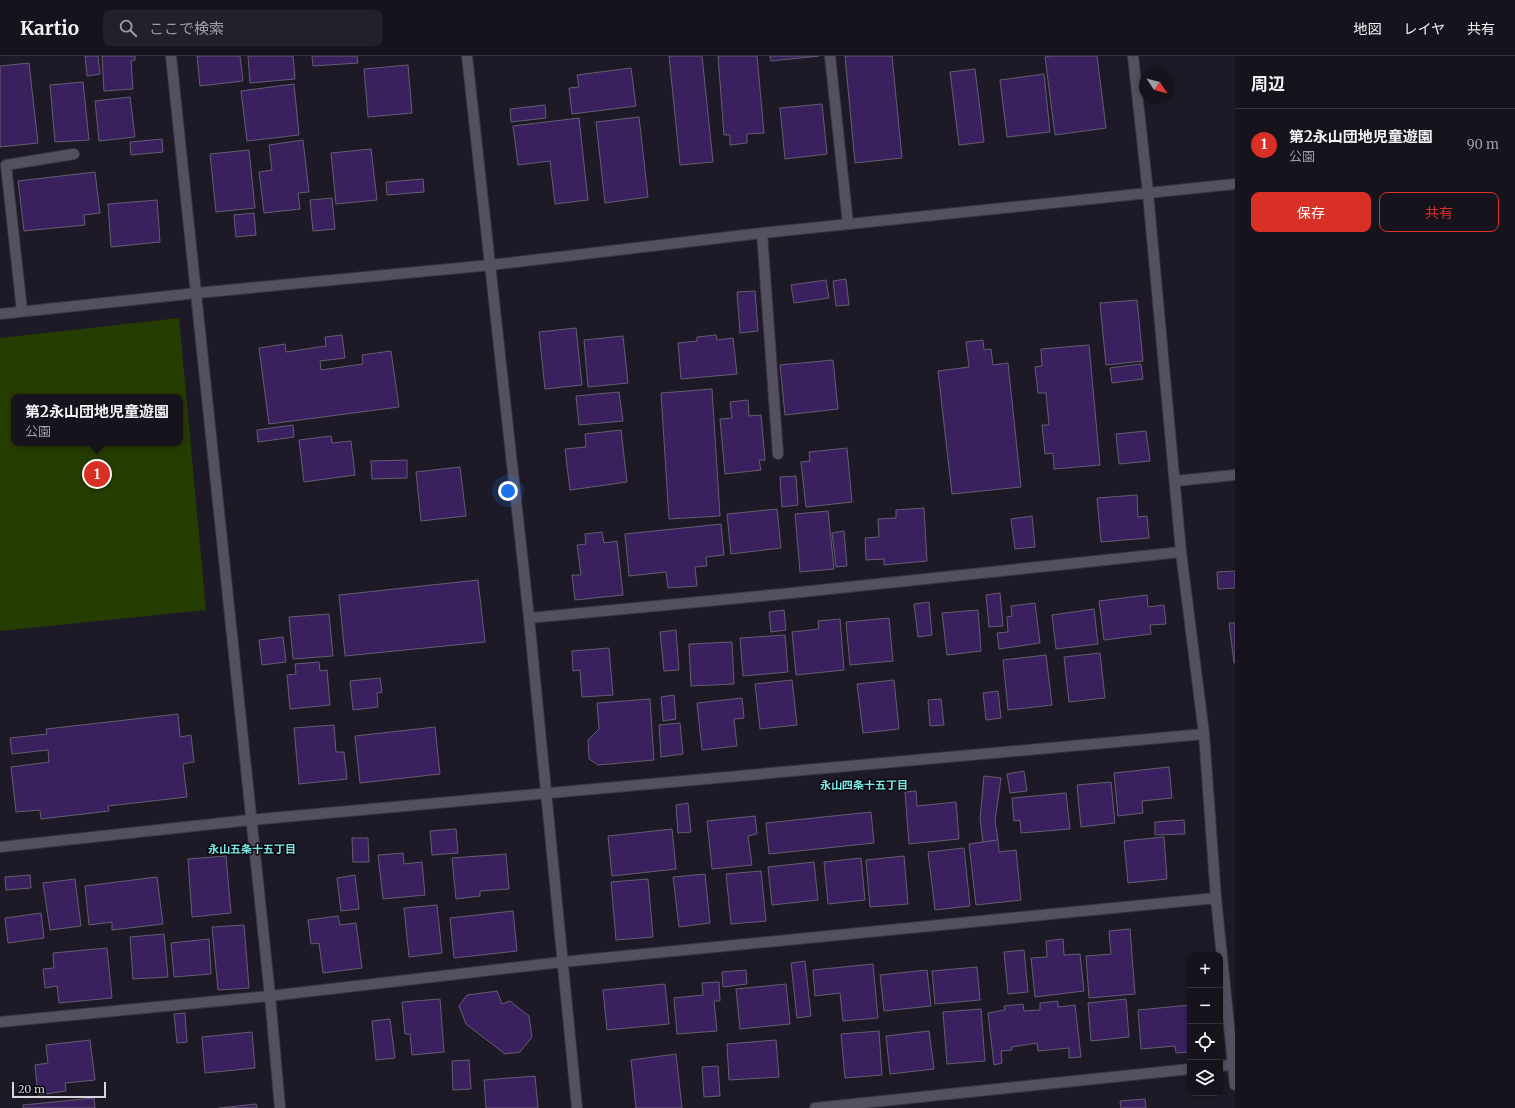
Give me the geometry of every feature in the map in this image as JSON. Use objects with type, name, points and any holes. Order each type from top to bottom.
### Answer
[{"type":"street","points":[[171,56],[197,293],[250,820],[270,996],[280,1108]]},
{"type":"street","points":[[467,56],[529,618],[577,1108]]},
{"type":"street","points":[[830,56],[848,224]]},
{"type":"street","points":[[1133,56],[1148,193],[1181,552],[1204,734],[1216,898],[1235,1085]]},
{"type":"street","points":[[22,311],[6,165],[74,154]]},
{"type":"street","points":[[0,314],[491,264],[762,233],[1235,184]]},
{"type":"street","points":[[762,233],[778,454]]},
{"type":"street","points":[[1175,481],[1235,475]]},
{"type":"street","points":[[529,618],[782,594],[1181,552]]},
{"type":"street","points":[[0,847],[250,820],[1204,734]]},
{"type":"street","points":[[0,1022],[270,996],[562,962],[1216,898]]},
{"type":"street","points":[[1223,1066],[1232,1065]]},
{"type":"street","points":[[815,1108],[1187,1069]]},
{"type":"green space","points":[[179,318],[206,610],[0,631],[0,338]]},
{"type":"building","points":[[85,56],[98,56],[100,74],[87,76]]},
{"type":"building","points":[[102,56],[135,56],[135,60],[131,61],[133,89],[104,91]]},
{"type":"building","points":[[197,56],[240,56],[243,81],[200,86]]},
{"type":"building","points":[[248,56],[293,56],[295,79],[250,83]]},
{"type":"building","points":[[312,56],[357,56],[358,63],[313,66]]},
{"type":"building","points":[[669,56],[702,56],[713,162],[680,165]]},
{"type":"building","points":[[718,56],[757,56],[764,133],[747,134],[747,143],[730,145],[730,135],[724,135]]},
{"type":"building","points":[[770,56],[819,56],[771,61]]},
{"type":"building","points":[[845,56],[892,56],[902,158],[855,163]]},
{"type":"building","points":[[1097,56],[1106,128],[1055,135],[1045,57]]},
{"type":"building","points":[[29,63],[38,143],[0,147],[0,66]]},
{"type":"building","points":[[408,65],[412,113],[368,117],[364,69]]},
{"type":"building","points":[[631,68],[636,106],[572,114],[569,88],[579,87],[577,75]]},
{"type":"building","points":[[975,69],[984,142],[959,145],[950,72]]},
{"type":"building","points":[[1044,74],[1050,132],[1007,137],[1000,80]]},
{"type":"building","points":[[83,82],[89,140],[55,142],[50,85]]},
{"type":"building","points":[[294,84],[299,135],[247,141],[241,91]]},
{"type":"building","points":[[130,97],[135,137],[99,141],[95,101]]},
{"type":"building","points":[[822,104],[827,154],[785,159],[780,108]]},
{"type":"building","points":[[545,105],[546,118],[511,122],[510,109]]},
{"type":"building","points":[[639,117],[648,197],[605,203],[596,122]]},
{"type":"building","points":[[579,118],[588,200],[555,204],[550,161],[518,165],[513,126]]},
{"type":"building","points":[[162,139],[163,152],[131,155],[130,142]]},
{"type":"building","points":[[303,140],[309,192],[298,193],[300,209],[264,213],[259,172],[272,170],[269,145]]},
{"type":"building","points":[[371,149],[377,200],[336,204],[331,153]]},
{"type":"building","points":[[249,150],[255,208],[216,212],[210,154]]},
{"type":"building","points":[[95,172],[100,213],[84,215],[85,225],[24,231],[18,181]]},
{"type":"building","points":[[423,179],[424,192],[387,195],[386,182]]},
{"type":"building","points":[[332,198],[335,229],[313,231],[310,200]]},
{"type":"building","points":[[157,200],[160,242],[111,247],[108,204]]},
{"type":"building","points":[[254,213],[256,235],[236,237],[234,215]]},
{"type":"building","points":[[846,279],[849,305],[836,306],[833,281]]},
{"type":"building","points":[[826,280],[829,298],[794,303],[791,285]]},
{"type":"building","points":[[755,291],[758,331],[740,333],[737,292]]},
{"type":"building","points":[[1137,300],[1143,361],[1106,365],[1100,303]]},
{"type":"building","points":[[576,328],[582,385],[545,389],[539,332]]},
{"type":"building","points":[[342,335],[345,358],[320,361],[321,370],[363,364],[362,355],[391,351],[399,407],[269,424],[259,348],[285,344],[286,352],[326,346],[325,337]]},
{"type":"building","points":[[716,335],[717,340],[733,338],[737,374],[681,379],[678,343],[697,341],[697,337]]},
{"type":"building","points":[[623,336],[628,383],[588,387],[584,340]]},
{"type":"building","points":[[983,340],[984,350],[991,349],[993,365],[1008,363],[1021,487],[952,494],[938,371],[969,367],[966,342]]},
{"type":"building","points":[[1089,345],[1100,465],[1054,469],[1053,453],[1045,454],[1042,425],[1049,425],[1046,393],[1038,393],[1035,367],[1042,366],[1041,349]]},
{"type":"building","points":[[833,360],[838,409],[785,415],[780,365]]},
{"type":"building","points":[[1141,364],[1143,379],[1112,383],[1110,368]]},
{"type":"building","points":[[712,389],[720,516],[669,519],[661,393]]},
{"type":"building","points":[[619,392],[623,421],[579,425],[576,396]]},
{"type":"building","points":[[748,400],[749,416],[761,415],[765,460],[759,460],[761,470],[725,474],[720,419],[732,418],[730,402]]},
{"type":"building","points":[[293,425],[294,437],[258,442],[257,430]]},
{"type":"building","points":[[621,430],[627,482],[570,490],[565,449],[586,447],[585,434]]},
{"type":"building","points":[[1146,431],[1150,461],[1119,464],[1116,434]]},
{"type":"building","points":[[331,436],[332,443],[351,441],[355,475],[304,482],[299,440]]},
{"type":"building","points":[[847,448],[852,502],[806,507],[801,462],[810,461],[809,452]]},
{"type":"building","points":[[407,460],[407,478],[372,479],[371,461]]},
{"type":"building","points":[[460,467],[466,516],[421,521],[416,472]]},
{"type":"building","points":[[796,476],[798,505],[782,507],[780,477]]},
{"type":"building","points":[[1137,495],[1138,517],[1147,516],[1149,538],[1101,542],[1097,498]]},
{"type":"building","points":[[924,508],[927,561],[884,565],[884,559],[866,560],[865,538],[879,537],[878,519],[896,518],[896,510]]},
{"type":"building","points":[[777,509],[781,548],[731,554],[727,514]]},
{"type":"building","points":[[828,511],[834,569],[800,572],[795,514]]},
{"type":"building","points":[[1032,516],[1035,547],[1015,549],[1011,519]]},
{"type":"building","points":[[721,524],[724,555],[706,557],[707,566],[695,567],[697,586],[668,588],[666,572],[629,576],[625,534]]},
{"type":"building","points":[[844,531],[847,566],[836,567],[832,533]]},
{"type":"building","points":[[602,532],[604,543],[617,541],[623,595],[575,600],[572,575],[581,575],[577,545],[586,544],[585,534]]},
{"type":"building","points":[[1235,571],[1235,588],[1218,589],[1217,572]]},
{"type":"building","points":[[478,580],[485,642],[345,656],[339,595]]},
{"type":"building","points":[[1000,593],[1003,626],[989,627],[986,595]]},
{"type":"building","points":[[1147,595],[1148,607],[1164,605],[1166,624],[1150,625],[1151,634],[1104,640],[1099,601]]},
{"type":"building","points":[[929,602],[932,635],[918,637],[914,604]]},
{"type":"building","points":[[1035,603],[1040,643],[999,649],[997,633],[1008,632],[1007,617],[1012,616],[1011,606]]},
{"type":"building","points":[[1094,609],[1098,644],[1056,649],[1052,615]]},
{"type":"building","points":[[784,610],[786,630],[771,632],[769,612]]},
{"type":"building","points":[[978,610],[981,651],[947,655],[942,613]]},
{"type":"building","points":[[329,614],[333,656],[293,659],[289,617]]},
{"type":"building","points":[[889,618],[893,661],[850,665],[846,622]]},
{"type":"building","points":[[840,619],[844,670],[796,675],[792,632],[819,629],[818,621]]},
{"type":"building","points":[[1229,623],[1235,623],[1235,663],[1234,663]]},
{"type":"building","points":[[676,630],[679,670],[664,671],[660,632]]},
{"type":"building","points":[[785,635],[788,672],[743,676],[740,638]]},
{"type":"building","points":[[283,637],[286,662],[262,665],[259,640]]},
{"type":"building","points":[[732,642],[734,684],[691,686],[689,644]]},
{"type":"building","points":[[609,648],[613,695],[582,697],[580,670],[573,671],[572,651]]},
{"type":"building","points":[[1100,653],[1105,698],[1069,702],[1064,657]]},
{"type":"building","points":[[1046,655],[1052,705],[1008,710],[1003,660]]},
{"type":"building","points":[[319,662],[320,671],[327,670],[330,705],[290,709],[287,675],[296,674],[295,664]]},
{"type":"building","points":[[380,678],[382,692],[377,693],[378,707],[353,710],[350,681]]},
{"type":"building","points":[[792,680],[797,725],[760,729],[755,684]]},
{"type":"building","points":[[894,680],[899,729],[863,733],[857,684]]},
{"type":"building","points":[[998,691],[1001,718],[986,720],[983,693]]},
{"type":"building","points":[[674,695],[676,719],[663,721],[661,697]]},
{"type":"building","points":[[742,698],[744,718],[734,719],[737,746],[702,750],[697,703]]},
{"type":"building","points":[[650,699],[654,760],[598,765],[589,759],[588,740],[599,729],[597,703]]},
{"type":"building","points":[[941,699],[944,725],[930,726],[928,700]]},
{"type":"building","points":[[178,714],[180,737],[191,735],[194,762],[183,764],[187,797],[108,806],[109,811],[41,819],[40,810],[16,812],[11,767],[49,762],[48,750],[12,754],[10,738],[47,734],[46,729]]},
{"type":"building","points":[[680,723],[683,754],[661,757],[659,725]]},
{"type":"building","points":[[334,725],[336,752],[344,752],[347,779],[299,784],[294,728]]},
{"type":"building","points":[[435,727],[440,774],[360,783],[355,736]]},
{"type":"building","points":[[1169,767],[1172,798],[1142,801],[1143,813],[1118,816],[1114,773]]},
{"type":"building","points":[[1024,771],[1027,791],[1010,793],[1007,774]]},
{"type":"building","points":[[984,776],[1001,778],[995,821],[998,840],[983,842],[980,819]]},
{"type":"building","points":[[1111,782],[1115,823],[1081,827],[1077,785]]},
{"type":"building","points":[[916,791],[917,806],[956,802],[959,839],[909,844],[905,792]]},
{"type":"building","points":[[1066,793],[1070,829],[1021,833],[1020,820],[1014,821],[1012,798]]},
{"type":"building","points":[[688,803],[691,832],[678,833],[676,805]]},
{"type":"building","points":[[871,812],[874,843],[769,854],[766,823]]},
{"type":"building","points":[[755,816],[757,834],[748,836],[752,865],[712,869],[707,821]]},
{"type":"building","points":[[1184,820],[1185,834],[1155,835],[1155,822]]},
{"type":"building","points":[[456,829],[458,853],[432,855],[430,831]]},
{"type":"building","points":[[672,829],[676,869],[612,876],[608,836]]},
{"type":"building","points":[[1164,837],[1167,879],[1128,883],[1124,841]]},
{"type":"building","points":[[352,838],[368,838],[369,862],[353,862]]},
{"type":"building","points":[[998,840],[999,852],[1016,850],[1021,900],[976,905],[969,844]]},
{"type":"building","points":[[964,848],[970,906],[935,910],[928,852]]},
{"type":"building","points":[[403,853],[404,864],[422,862],[425,895],[383,899],[378,855]]},
{"type":"building","points":[[506,854],[509,889],[480,891],[480,896],[456,899],[452,858]]},
{"type":"building","points":[[226,856],[231,913],[192,917],[188,859]]},
{"type":"building","points":[[904,856],[908,904],[870,907],[866,860]]},
{"type":"building","points":[[861,858],[865,900],[828,904],[824,862]]},
{"type":"building","points":[[814,862],[818,900],[772,905],[768,867]]},
{"type":"building","points":[[761,871],[766,921],[731,924],[726,874]]},
{"type":"building","points":[[705,874],[710,923],[679,927],[673,877]]},
{"type":"building","points":[[30,875],[31,888],[6,890],[5,877]]},
{"type":"building","points":[[355,875],[359,909],[341,911],[337,878]]},
{"type":"building","points":[[157,877],[163,924],[112,930],[112,922],[89,925],[85,886]]},
{"type":"building","points":[[75,879],[81,926],[50,930],[43,883]]},
{"type":"building","points":[[648,879],[653,937],[616,940],[611,882]]},
{"type":"building","points":[[437,905],[442,953],[409,957],[404,908]]},
{"type":"building","points":[[513,911],[517,951],[454,958],[450,918]]},
{"type":"building","points":[[41,913],[44,938],[8,943],[5,918]]},
{"type":"building","points":[[338,916],[340,925],[356,923],[362,968],[323,973],[319,943],[311,944],[308,920]]},
{"type":"building","points":[[244,925],[249,988],[218,990],[212,927]]},
{"type":"building","points":[[1130,929],[1135,994],[1089,998],[1086,956],[1111,954],[1109,931]]},
{"type":"building","points":[[164,934],[168,977],[133,979],[130,937]]},
{"type":"building","points":[[209,939],[211,974],[174,977],[171,943]]},
{"type":"building","points":[[1063,939],[1064,955],[1080,954],[1084,991],[1035,997],[1031,958],[1047,957],[1046,941]]},
{"type":"building","points":[[107,948],[112,998],[59,1003],[57,986],[45,988],[43,969],[54,968],[53,953]]},
{"type":"building","points":[[1024,950],[1028,992],[1008,994],[1004,952]]},
{"type":"building","points":[[805,961],[811,1016],[797,1018],[791,963]]},
{"type":"building","points":[[873,964],[878,1018],[843,1021],[840,993],[815,996],[813,970]]},
{"type":"building","points":[[977,967],[980,1000],[935,1004],[932,971]]},
{"type":"building","points":[[746,970],[747,984],[723,987],[722,972]]},
{"type":"building","points":[[927,970],[931,1006],[884,1011],[880,975]]},
{"type":"building","points":[[719,982],[720,1001],[714,1001],[717,1031],[677,1034],[674,998],[703,995],[702,983]]},
{"type":"building","points":[[665,984],[669,1024],[607,1030],[603,990]]},
{"type":"building","points":[[786,984],[790,1024],[740,1029],[736,989]]},
{"type":"building","points":[[497,991],[502,1004],[510,1001],[529,1016],[532,1037],[520,1052],[505,1054],[466,1024],[459,1006],[467,995]]},
{"type":"building","points":[[440,999],[444,1052],[412,1055],[410,1034],[405,1034],[402,1002]]},
{"type":"building","points":[[1126,999],[1129,1037],[1091,1041],[1088,1003]]},
{"type":"building","points":[[1058,1001],[1058,1007],[1075,1005],[1081,1057],[1069,1058],[1069,1048],[1038,1051],[1037,1043],[1012,1047],[1012,1050],[1001,1051],[1002,1063],[994,1065],[988,1013],[1005,1010],[1004,1006],[1023,1004],[1024,1011],[1040,1010],[1040,1003]]},
{"type":"building","points":[[1187,1005],[1187,1052],[1176,1053],[1175,1046],[1141,1049],[1138,1010]]},
{"type":"building","points":[[981,1009],[985,1061],[947,1064],[943,1012]]},
{"type":"building","points":[[185,1013],[187,1042],[177,1043],[174,1014]]},
{"type":"building","points":[[390,1019],[395,1058],[376,1060],[372,1021]]},
{"type":"building","points":[[879,1031],[882,1075],[845,1078],[841,1034]]},
{"type":"building","points":[[929,1031],[934,1069],[890,1074],[886,1036]]},
{"type":"building","points":[[252,1032],[255,1068],[205,1073],[202,1037]]},
{"type":"building","points":[[90,1040],[95,1080],[65,1083],[66,1091],[38,1095],[35,1065],[48,1063],[46,1045]]},
{"type":"building","points":[[776,1040],[779,1077],[729,1080],[727,1044]]},
{"type":"building","points":[[676,1054],[682,1108],[636,1108],[631,1060]]},
{"type":"building","points":[[469,1060],[471,1089],[453,1090],[452,1061]]},
{"type":"building","points":[[718,1066],[720,1096],[704,1097],[702,1067]]},
{"type":"building","points":[[535,1076],[538,1108],[486,1108],[484,1080]]},
{"type":"building","points":[[94,1098],[95,1108],[23,1108],[23,1105]]},
{"type":"building","points":[[1145,1099],[1146,1108],[1121,1108],[1120,1101]]},
{"type":"building","points":[[256,1104],[257,1108],[219,1108]]},
{"type":"place","name":"第2永山団地児童遊園","points":[[97,474]]},
{"type":"district","name":"永山四条十五丁目","points":[[864,785]]},
{"type":"district","name":"永山五条十五丁目","points":[[252,849]]}]
